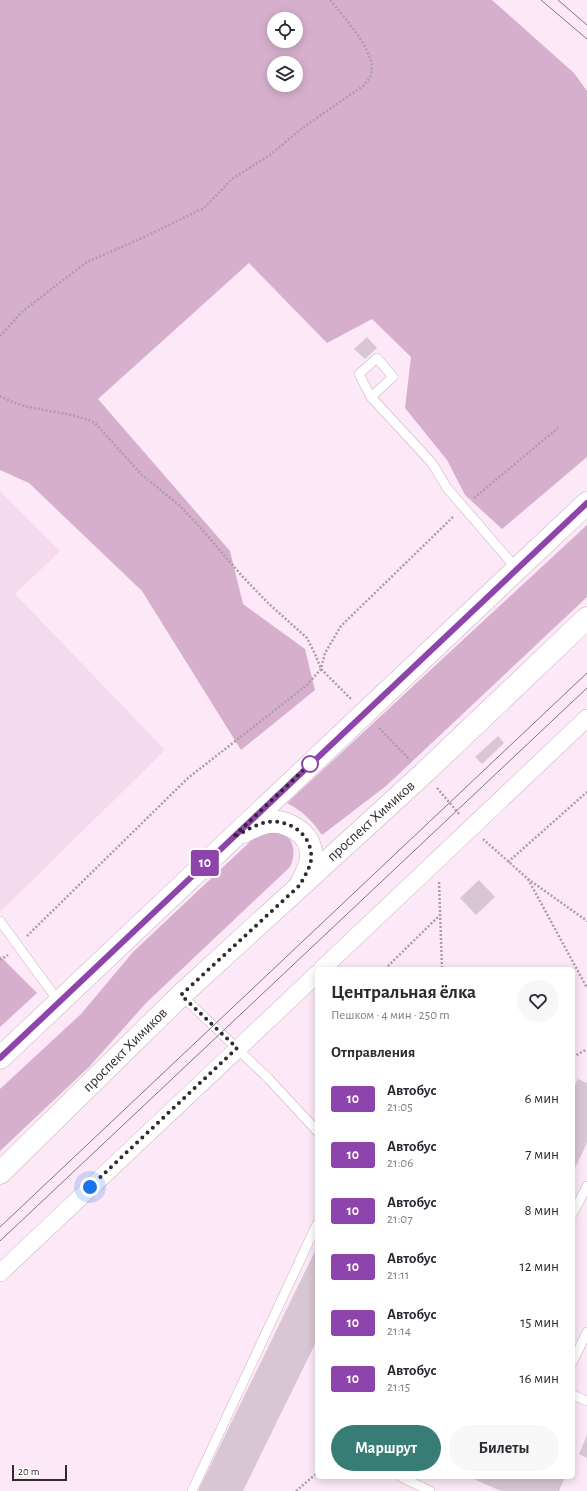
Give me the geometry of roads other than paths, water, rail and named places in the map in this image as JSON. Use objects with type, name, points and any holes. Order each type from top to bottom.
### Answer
[{"type":"main road","points":[[0,1058],[516,568],[587,503]]},
{"type":"main road","name":"проспект Химиков","points":[[0,1173],[181,995],[424,773],[587,618]]},
{"type":"main road","points":[[233,837],[268,822],[283,822],[296,829],[306,840],[312,854],[310,864],[300,885]]},
{"type":"street","points":[[324,967],[587,718]]},
{"type":"street","points":[[0,1273],[315,976]]},
{"type":"lane","points":[[371,397],[432,463],[447,488],[516,568]]},
{"type":"lane","points":[[0,921],[59,1002]]},
{"type":"lane","points":[[181,995],[268,1078],[315,1129]]},
{"type":"lane","points":[[575,1209],[587,1186]]},
{"type":"lane","points":[[192,1491],[315,1228]]},
{"type":"lane","points":[[575,1357],[587,1332]]},
{"type":"lane","points":[[575,1397],[587,1401]]},
{"type":"lane","points":[[405,1479],[430,1491]]},
{"type":"tram line","points":[[541,0],[587,39]]},
{"type":"tram line","points":[[558,0],[587,25]]},
{"type":"tram line","points":[[0,1227],[587,673]]},
{"type":"tram line","points":[[0,1241],[587,688]]}]
